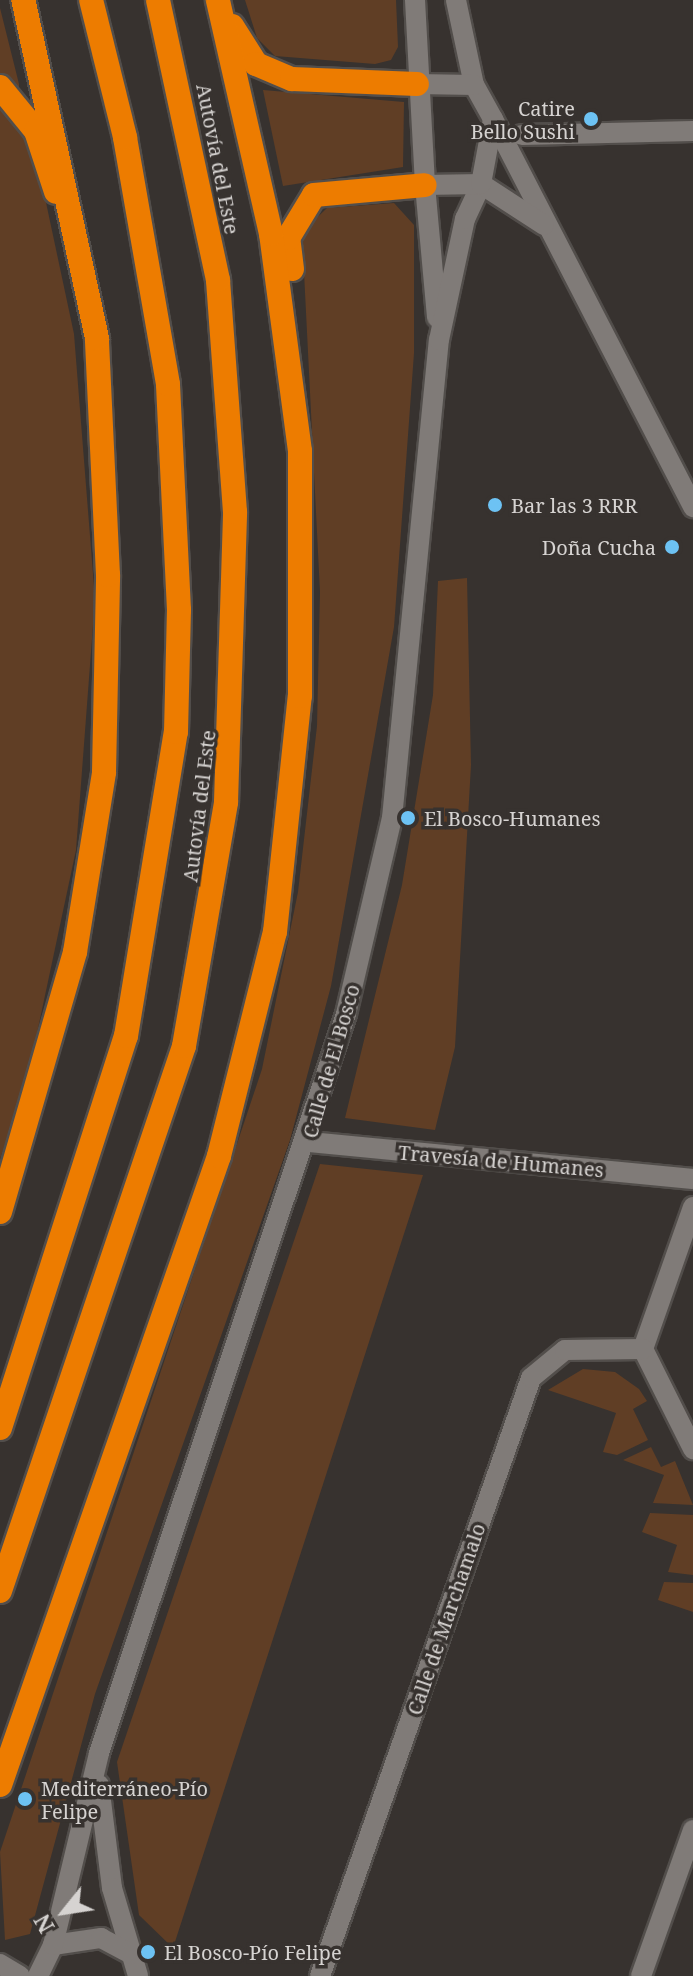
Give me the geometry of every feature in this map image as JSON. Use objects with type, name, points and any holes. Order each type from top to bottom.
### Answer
[{"type":"highway","points":[[0,1212],[75,952],[104,772],[108,575],[97,338],[23,0]]},
{"type":"highway","name":"Autovía del Este","points":[[0,1428],[126,1036],[176,732],[179,610],[168,384],[125,137],[91,0]]},
{"type":"highway","name":"Autovía del Este","points":[[0,1591],[184,1046],[230,755],[235,512],[218,280],[158,0]]},
{"type":"highway","points":[[218,0],[271,234],[300,451]]},
{"type":"highway","points":[[225,0],[236,39],[256,64],[292,79],[417,84]]},
{"type":"highway","points":[[0,87],[36,131],[97,338]]},
{"type":"highway","points":[[0,1785],[219,1156],[260,1007],[300,696],[300,451],[288,238],[300,208],[314,195],[425,185]]},
{"type":"street","name":"Calle de El Bosco","points":[[415,0],[417,84],[439,340]]},
{"type":"street","points":[[456,0],[474,85],[544,225],[693,506]]},
{"type":"street","points":[[417,84],[474,85]]},
{"type":"street","name":"Calle de El Bosco","points":[[38,1976],[53,1945],[99,1753],[309,1142],[392,818],[439,340],[465,219],[481,184],[493,119]]},
{"type":"street","points":[[522,135],[693,131]]},
{"type":"street","points":[[425,185],[481,184],[544,225]]},
{"type":"street","name":"Travesía de Humanes","points":[[309,1142],[693,1179]]},
{"type":"street","points":[[692,1445],[643,1349],[693,1207]]},
{"type":"street","name":"Calle de Marchamalo","points":[[320,1976],[531,1378],[565,1350],[643,1349]]},
{"type":"street","name":"Calle de El Bosco","points":[[99,1753],[100,1824],[127,1948],[138,1976]]},
{"type":"street","points":[[641,1976],[693,1830]]},
{"type":"street","points":[[53,1945],[82,1937],[127,1948],[148,1976]]},
{"type":"street","points":[[0,1964],[20,1976]]},
{"type":"shaded area","points":[[245,0],[396,0],[398,47],[391,60],[375,64],[275,56],[257,38]]},
{"type":"shaded area","points":[[0,8],[19,84],[19,94],[0,75]]},
{"type":"shaded area","points":[[263,90],[404,102],[403,167],[283,186]]},
{"type":"shaded area","points":[[0,95],[31,132],[74,334],[95,599],[76,850],[27,1080],[0,1159]]},
{"type":"shaded area","points":[[394,203],[414,225],[414,353],[394,627],[331,986],[290,1140],[95,1694],[30,1934],[5,1940],[0,1852],[262,1069],[298,892],[317,726],[320,592],[302,232],[327,208]]},
{"type":"shaded area","points":[[467,578],[471,765],[455,1047],[435,1130],[345,1118],[402,885],[433,695],[438,581]]},
{"type":"shaded area","points":[[320,1164],[423,1175],[173,1948],[139,1915],[117,1762]]},
{"type":"shaded area","points":[[583,1369],[615,1372],[639,1389],[647,1401],[633,1409],[648,1440],[617,1455],[603,1452],[616,1413],[548,1390]]},
{"type":"shaded area","points":[[651,1447],[661,1467],[675,1461],[693,1505],[653,1503],[664,1475],[623,1460]]},
{"type":"shaded area","points":[[650,1513],[693,1515],[693,1575],[668,1572],[677,1545],[642,1532]]},
{"type":"shaded area","points":[[664,1582],[693,1583],[693,1612],[658,1600]]},
{"type":"place","name":"Catire Bello Sushi","points":[[591,119]]},
{"type":"place","name":"Bar las 3 RRR","points":[[495,505]]},
{"type":"place","name":"Doña Cucha","points":[[672,547]]},
{"type":"place","name":"El Bosco-Humanes","points":[[408,818]]},
{"type":"place","name":"Mediterráneo-Pío Felipe","points":[[25,1799]]},
{"type":"place","name":"El Bosco-Pío Felipe","points":[[148,1952]]}]
